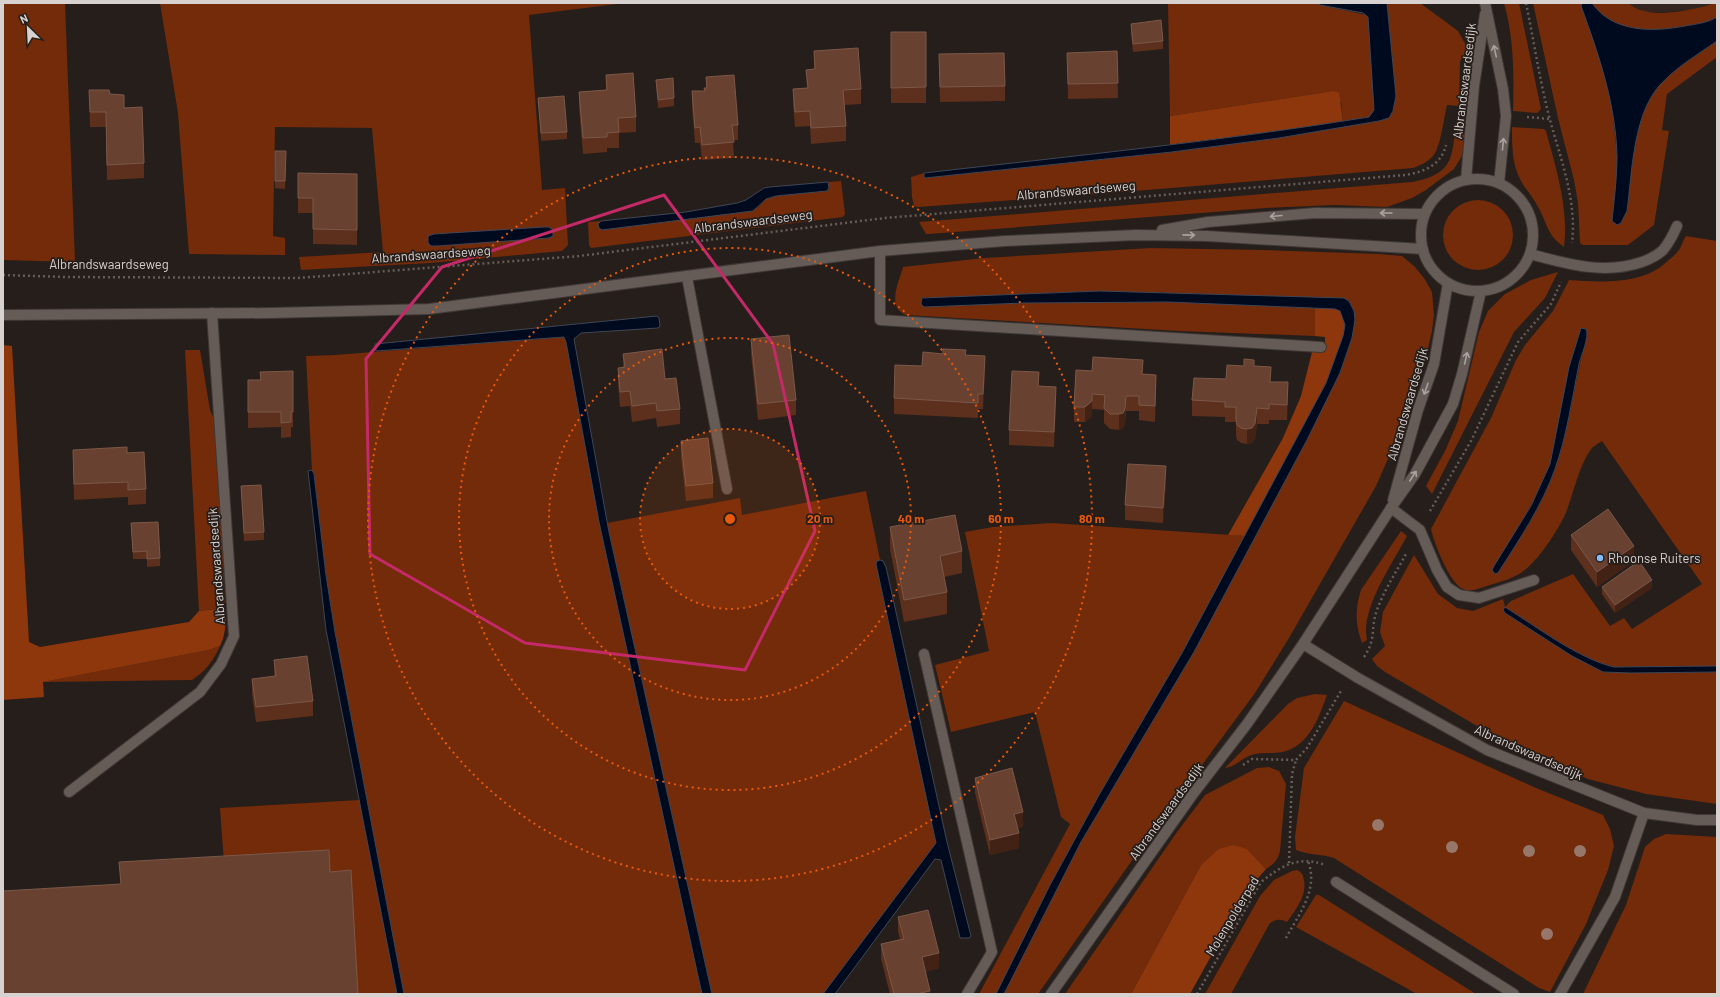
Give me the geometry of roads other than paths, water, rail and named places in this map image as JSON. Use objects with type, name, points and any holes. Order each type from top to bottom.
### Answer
[{"type":"street","name":"Albrandswaardsedijk","points":[[1466,180],[1474,86],[1485,6]]},
{"type":"street","name":"Albrandswaardsedijk","points":[[1485,6],[1504,89],[1506,116],[1499,183]]},
{"type":"street","points":[[1483,179],[1499,183],[1517,195],[1529,213],[1533,234],[1530,254],[1519,273],[1511,280],[1492,289],[1481,291],[1464,289],[1448,283],[1434,272],[1425,257],[1423,249],[1421,231],[1425,214],[1430,204],[1442,191],[1456,183],[1466,180],[1483,179]]},
{"type":"street","points":[[1136,235],[1208,222],[1315,213],[1425,214]]},
{"type":"street","points":[[1530,254],[1590,268],[1619,268],[1652,258],[1663,250],[1672,238],[1677,226]]},
{"type":"street","points":[[3,315],[430,309],[880,251],[1005,241],[1136,235],[1207,236],[1423,249]]},
{"type":"street","points":[[880,251],[880,320],[1321,347]]},
{"type":"street","points":[[687,277],[727,489]]},
{"type":"street","name":"Albrandswaardsedijk","points":[[1391,508],[1418,410],[1434,364],[1448,283]]},
{"type":"street","name":"Albrandswaardsedijk","points":[[1051,994],[1193,794],[1248,724],[1304,644],[1391,508],[1415,474],[1453,404],[1462,374],[1481,291]]},
{"type":"street","name":"Albrandswaardsedijk","points":[[69,792],[200,692],[221,664],[234,636],[212,313]]},
{"type":"street","points":[[1391,508],[1420,530],[1440,576],[1447,587],[1459,595],[1479,598],[1534,580]]},
{"type":"street","name":"Albrandswaardsedijk","points":[[1304,644],[1358,678],[1488,750],[1644,812],[1697,820],[1717,820]]},
{"type":"street","points":[[924,654],[992,952],[967,994]]},
{"type":"street","points":[[1560,994],[1615,897],[1644,812]]},
{"type":"street","points":[[1336,882],[1514,994]]},
{"type":"water","points":[[1317,3],[1387,3],[1396,96],[1393,111],[1389,118],[1279,138],[1172,152],[924,177],[924,173],[1203,141],[1369,117],[1374,110],[1368,17],[1363,13],[1320,5]]},
{"type":"water","points":[[1582,3],[1592,3],[1601,13],[1611,20],[1634,28],[1673,28],[1709,21],[1717,17],[1717,41],[1672,73],[1665,79],[1650,98],[1639,129],[1635,146],[1627,211],[1621,223],[1617,225],[1612,221],[1617,157],[1613,118],[1605,80],[1581,6]]},
{"type":"water","points":[[828,182],[829,188],[827,191],[776,196],[766,199],[753,211],[602,230],[599,228],[598,224],[601,221],[686,212],[737,203],[746,200],[764,188]]},
{"type":"water","points":[[549,227],[553,230],[553,236],[549,238],[437,246],[431,246],[428,243],[428,236],[434,234]]},
{"type":"water","points":[[1099,291],[1344,298],[1349,301],[1354,311],[1355,320],[1352,338],[1340,373],[1308,438],[1194,652],[1081,842],[1004,994],[996,994],[1050,885],[1099,795],[1182,653],[1326,383],[1343,336],[1345,325],[1340,311],[1335,309],[1168,302],[1024,303],[924,307],[921,304],[922,298]]},
{"type":"water","points":[[657,316],[659,318],[660,326],[658,328],[581,333],[574,339],[609,532],[712,994],[702,994],[599,522],[564,337],[376,351],[375,344]]},
{"type":"water","points":[[1581,328],[1586,329],[1587,336],[1579,364],[1566,430],[1555,469],[1544,496],[1530,522],[1498,573],[1495,574],[1492,570],[1494,566],[1531,506],[1550,464],[1569,367]]},
{"type":"water","points":[[312,470],[314,474],[326,575],[335,632],[404,994],[397,994],[326,630],[308,471]]},
{"type":"water","points":[[877,561],[883,561],[886,567],[947,842],[971,936],[969,938],[960,938],[941,860],[935,859],[835,994],[823,994],[936,843],[876,564]]},
{"type":"water","points":[[1505,607],[1558,642],[1587,657],[1614,667],[1717,666],[1717,672],[1603,672],[1572,656],[1505,613],[1503,610]]},
{"type":"place","name":"Rhoonse Ruiters","points":[[1600,558]]}]
